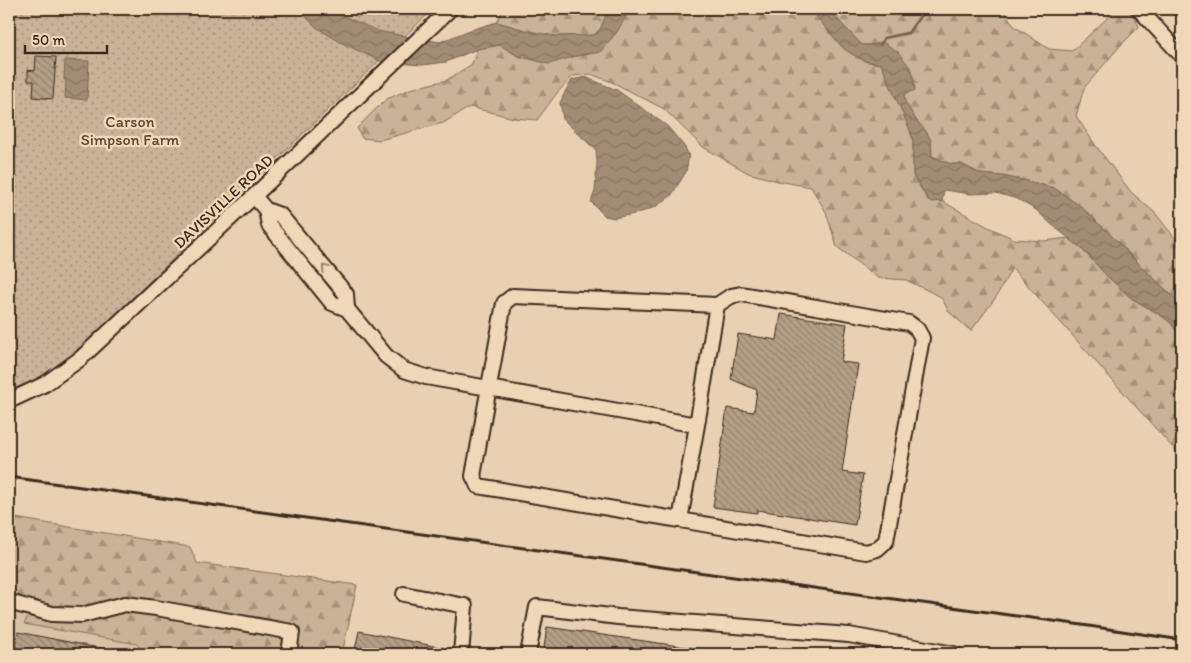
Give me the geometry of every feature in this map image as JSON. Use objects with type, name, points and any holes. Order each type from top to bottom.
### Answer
[{"type":"street","name":"DAVISVILLE ROAD","points":[[9,401],[45,384],[80,360],[450,9]]},
{"type":"street","points":[[1139,9],[1182,56]]},
{"type":"street","points":[[254,196],[266,210],[280,215],[346,294],[346,309],[386,356],[404,370],[426,377],[696,425]]},
{"type":"street","points":[[741,294],[909,323],[917,329],[922,338],[886,541],[877,549],[866,552],[478,486],[473,476],[488,388],[504,303],[513,296],[717,305],[731,296],[741,294]]},
{"type":"street","points":[[680,520],[717,305]]},
{"type":"street","points":[[404,594],[465,606],[461,654]]},
{"type":"street","points":[[9,602],[52,614],[82,615],[125,604],[292,632],[289,654]]},
{"type":"street","points":[[528,654],[537,607],[618,617],[849,635],[954,654]]},
{"type":"shaded area","points":[[9,600],[32,608],[24,624],[137,644],[142,654],[9,654]]},
{"type":"green space","name":"Carson Simpson Farm","points":[[9,9],[433,9],[79,349],[37,382],[9,395]]},
{"type":"green space","points":[[509,9],[608,9],[601,28],[595,35],[555,36],[497,22],[502,12]]},
{"type":"green space","points":[[630,9],[813,9],[843,46],[867,62],[881,64],[913,140],[913,175],[929,202],[942,201],[986,226],[1014,239],[1044,241],[1068,238],[1080,247],[1131,298],[1171,323],[1182,340],[1182,458],[1012,268],[996,297],[971,331],[949,312],[941,297],[906,280],[878,278],[837,247],[826,212],[811,187],[748,173],[703,147],[664,109],[614,83],[591,74],[573,76],[557,93],[537,120],[514,118],[470,107],[443,123],[380,140],[362,138],[357,128],[385,100],[410,89],[447,80],[472,64],[477,49],[500,45],[518,56],[576,56],[600,52]]},
{"type":"green space","points":[[830,9],[1003,9],[1014,26],[1049,49],[1072,51],[1117,9],[1125,10],[1131,14],[1139,27],[1084,88],[1076,116],[1131,192],[1155,213],[1182,247],[1182,305],[1080,206],[1054,188],[1002,176],[981,174],[961,164],[951,164],[931,156],[931,140],[905,102],[883,42],[873,45],[862,45]]},
{"type":"green space","points":[[9,517],[190,547],[197,563],[357,585],[342,654],[268,654],[269,648],[254,654],[144,654],[137,644],[24,624],[32,608],[9,600]]},
{"type":"water","points":[[298,9],[325,9],[328,12],[378,31],[440,42],[497,22],[554,36],[594,35],[601,28],[608,9],[630,9],[617,32],[600,52],[576,56],[549,64],[518,56],[500,45],[477,49],[446,62],[423,65],[382,62],[340,42],[316,27]]},
{"type":"water","points":[[813,9],[830,9],[862,45],[873,45],[883,42],[898,52],[912,70],[915,90],[904,94],[905,102],[931,140],[932,156],[951,164],[961,164],[981,174],[1002,176],[1054,188],[1080,206],[1182,305],[1182,340],[1171,323],[1131,298],[1080,247],[1036,210],[1017,199],[996,193],[970,194],[944,190],[942,201],[930,202],[913,175],[913,140],[881,64],[865,61],[844,49],[824,26]]},
{"type":"water","points":[[65,60],[89,61],[87,100],[65,98]]},
{"type":"water","points":[[585,77],[617,90],[667,126],[689,155],[686,172],[671,196],[655,207],[639,213],[614,218],[605,216],[591,202],[595,191],[596,150],[563,119],[560,103],[572,80]]},
{"type":"building","points":[[36,56],[56,57],[53,99],[33,97],[34,81],[28,81],[28,70],[35,71]]},
{"type":"building","points":[[781,314],[847,324],[841,362],[858,364],[842,472],[863,475],[855,525],[757,510],[757,513],[713,507],[727,408],[754,412],[757,390],[731,379],[738,334],[777,340]]},
{"type":"building","points":[[547,627],[700,649],[700,654],[543,654]]},
{"type":"building","points":[[359,631],[453,650],[452,654],[354,654]]},
{"type":"building","points":[[18,632],[109,650],[108,654],[13,654]]},
{"type":"waterway","points":[[880,45],[884,38],[908,33],[923,12],[923,9]]},
{"type":"railway","points":[[9,477],[1182,640]]}]
